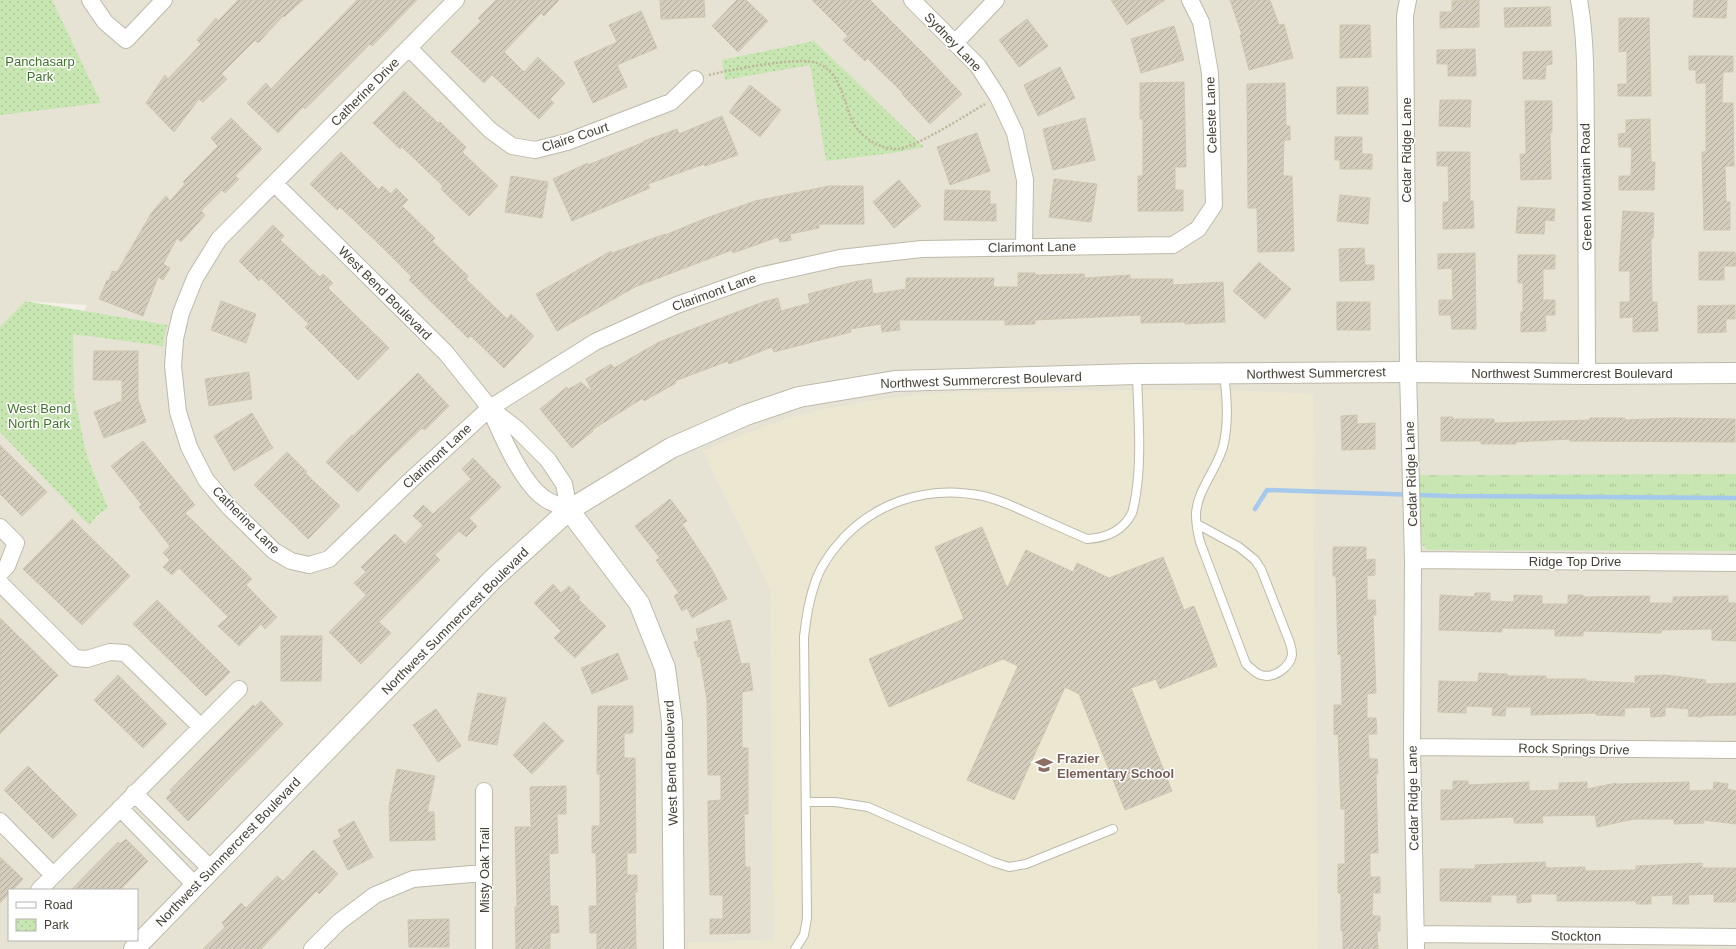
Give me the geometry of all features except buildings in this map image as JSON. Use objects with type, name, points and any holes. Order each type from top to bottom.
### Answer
[{"type":"street","points":[[90,0],[105,22],[126,40],[164,0]]},
{"type":"street","name":"Catherine Drive","points":[[275,184],[456,0]]},
{"type":"street","name":"Sydney Lane","points":[[912,0],[978,66],[998,97],[1015,133],[1025,180],[1024,247]]},
{"type":"street","points":[[955,43],[996,0]]},
{"type":"street","name":"Celeste Lane","points":[[1190,0],[1201,22],[1210,73],[1214,205],[1198,229]]},
{"type":"street","name":"Cedar Ridge Lane","points":[[1408,0],[1405,16],[1408,372],[1413,560],[1412,747],[1416,942]]},
{"type":"street","name":"Green Mountain Road","points":[[1579,0],[1582,18],[1585,65],[1587,374]]},
{"type":"street","name":"Claire Court","points":[[408,48],[490,130],[512,146],[535,150],[567,142],[671,102],[695,79]]},
{"type":"street","name":"West Bend Boulevard","points":[[275,184],[446,353],[490,408],[517,429],[548,460],[564,484],[569,510],[639,603],[665,668],[672,722],[674,949]]},
{"type":"street","name":"Catherine Lane","points":[[275,184],[219,240],[195,278],[181,313],[175,338],[173,366],[178,412],[189,446],[206,480],[229,507],[274,551],[291,562],[309,565]]},
{"type":"street","name":"Clarimont Lane","points":[[309,565],[329,558],[412,478],[490,408],[595,342],[677,305],[759,276],[840,258],[922,249],[1173,245],[1198,229]]},
{"type":"street","name":"Northwest Summercrest","points":[[1224,374],[1408,372]]},
{"type":"street","name":"Northwest Summercrest Boulevard","points":[[1408,372],[1587,374],[1736,373]]},
{"type":"street","name":"Northwest Summercrest Boulevard","points":[[139,947],[211,869],[494,578],[569,510],[671,448],[746,415],[799,397],[895,381],[1137,374],[1224,374]]},
{"type":"street","name":"West Bend Boulevard","points":[[490,408],[511,453],[528,482],[545,500],[569,510]]},
{"type":"street","points":[[0,527],[16,543],[7,566],[0,573]]},
{"type":"street","name":"Ridge Top Drive","points":[[1413,560],[1736,563]]},
{"type":"street","points":[[0,583],[74,658],[87,659],[110,652],[125,653],[201,727]]},
{"type":"street","points":[[40,889],[239,689]]},
{"type":"street","name":"Rock Springs Drive","points":[[1412,747],[1736,750]]},
{"type":"street","name":"Misty Oak Trail","points":[[484,791],[484,949]]},
{"type":"street","points":[[134,793],[211,869]]},
{"type":"street","points":[[120,808],[196,886]]},
{"type":"street","points":[[0,821],[54,875]]},
{"type":"street","points":[[312,949],[339,922],[375,895],[413,879],[483,873]]},
{"type":"street","name":"Stockton","points":[[1416,942],[1736,937]]},
{"type":"lane","points":[[795,949],[804,935],[807,918],[804,637],[807,608],[816,579],[828,557],[843,537],[861,521],[882,508],[925,493],[966,493],[991,498],[1087,539],[1101,538],[1112,533],[1124,525],[1133,512],[1139,468],[1137,374]]},
{"type":"lane","points":[[1197,524],[1248,553],[1261,569],[1290,643],[1292,654],[1288,665],[1279,672],[1270,676],[1262,676],[1246,664],[1200,542],[1197,524],[1196,515],[1198,501],[1222,448],[1226,428],[1227,395],[1224,374]]},
{"type":"lane","points":[[806,802],[835,802],[868,807],[993,862],[1009,867],[1026,864],[1113,829]]},
{"type":"path","points":[[695,79],[721,72],[799,60],[816,63],[831,71],[838,80],[852,122],[863,135],[878,146],[896,149],[913,145],[998,97]]},
{"type":"shaded area","points":[[0,0],[1736,0],[1736,949],[0,949],[0,430],[91,522],[108,508],[87,456],[74,394],[73,334],[87,305],[25,301],[0,327]]},
{"type":"shaded area","name":"Frazier Elementary School","points":[[1167,390],[1249,391],[1313,394],[1318,949],[688,949],[688,942],[773,940],[770,589],[703,451],[783,420],[823,409],[901,396],[944,393]]},
{"type":"green space","name":"Panchasarp Park","points":[[0,0],[52,0],[101,103],[0,115]]},
{"type":"green space","points":[[814,41],[924,147],[892,153],[826,161],[810,65],[725,80],[722,60]]},
{"type":"green space","name":"West Bend North Park","points":[[25,301],[167,325],[163,346],[73,334],[74,394],[87,456],[108,508],[97,516],[89,525],[0,432],[0,327]]},
{"type":"green space","points":[[1736,474],[1736,551],[1427,550],[1421,543],[1418,534],[1417,475]]},
{"type":"waterway","points":[[1255,509],[1267,490],[1449,496],[1736,498]]},
{"type":"place","name":"Frazier Elementary School","points":[[1044,765]]}]
